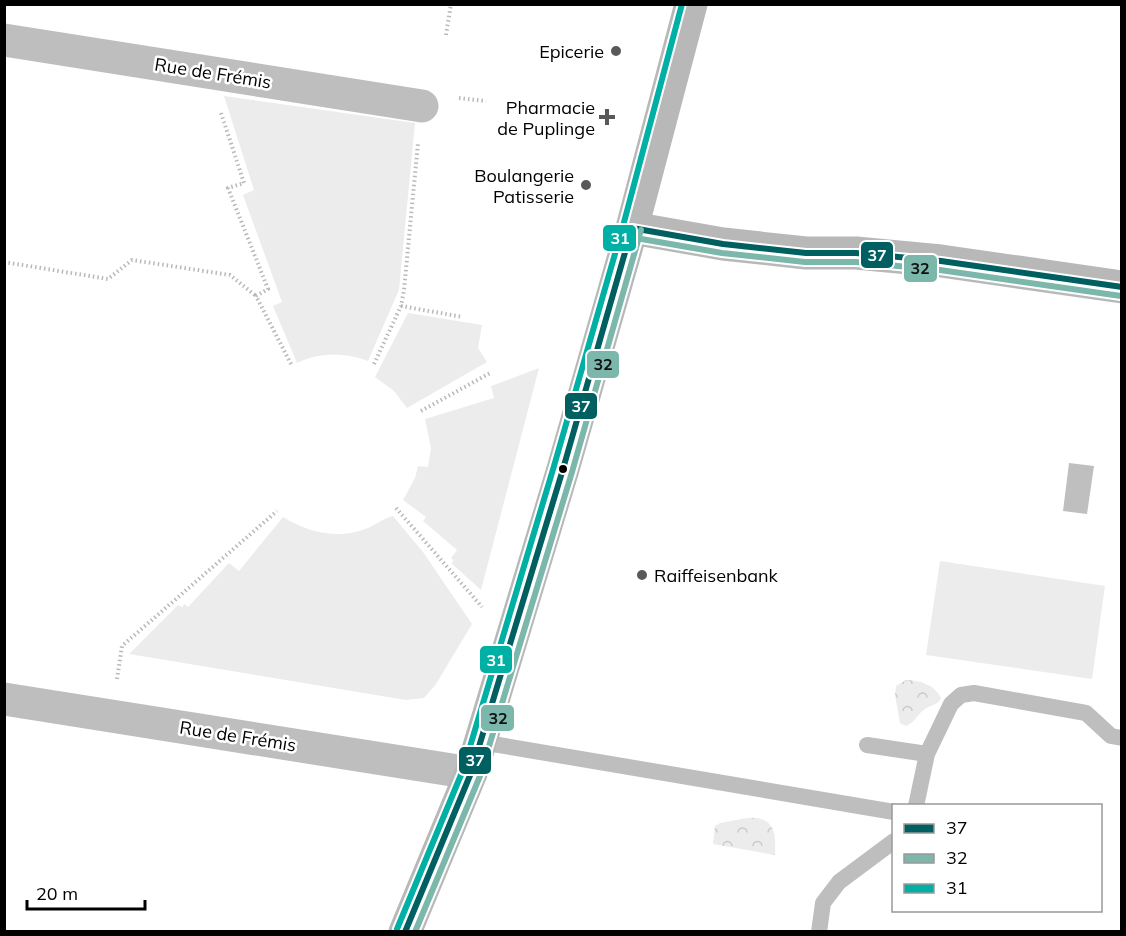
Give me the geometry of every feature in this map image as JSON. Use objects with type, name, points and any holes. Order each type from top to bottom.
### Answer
[{"type":"street","points":[[405,932],[471,773],[481,742],[632,228],[691,4]]},
{"type":"street","name":"Rue de Frémis","points":[[4,40],[422,106]]},
{"type":"street","points":[[632,228],[723,244],[806,253],[856,253],[941,261],[1122,287]]},
{"type":"street","name":"Rue de Frémis","points":[[4,699],[471,773]]},
{"type":"lane","points":[[916,804],[927,754],[951,704],[961,695],[974,693],[1086,713],[1111,736],[1122,738]]},
{"type":"lane","points":[[481,742],[892,812]]},
{"type":"lane","points":[[867,745],[927,754]]},
{"type":"lane","points":[[819,932],[823,903],[839,882],[892,842]]},
{"type":"path","points":[[446,35],[451,4]]},
{"type":"path","points":[[208,72],[244,183],[228,188],[268,288],[256,296]]},
{"type":"path","points":[[374,364],[401,306],[423,94],[486,101]]},
{"type":"path","points":[[4,262],[108,279],[132,260],[230,275],[256,296],[292,366]]},
{"type":"path","points":[[401,306],[463,317]]},
{"type":"path","points":[[421,411],[492,372]]},
{"type":"path","points":[[396,508],[489,616]]},
{"type":"path","points":[[87,712],[91,684],[116,689],[122,646],[277,511]]},
{"type":"green space","points":[[224,96],[415,123],[399,290],[368,361],[332,354],[297,363],[273,306],[282,302],[243,195],[254,190]]},
{"type":"green space","points":[[408,313],[482,325],[478,348],[487,362],[407,408],[394,391],[375,377]]},
{"type":"green space","points":[[539,368],[481,590],[451,563],[454,561],[451,558],[457,550],[423,521],[426,517],[403,500],[415,478],[418,466],[428,467],[431,448],[425,419],[494,398],[491,386]]},
{"type":"green space","points":[[393,516],[423,552],[472,624],[436,684],[424,698],[406,700],[129,654],[178,605],[182,607],[185,604],[188,607],[229,563],[239,571],[283,517],[314,531],[346,534],[368,528]]},
{"type":"green space","points":[[940,561],[1105,586],[1092,679],[926,655]]},
{"type":"green space","points":[[906,680],[926,684],[941,698],[906,726],[900,723],[895,695],[896,686]]},
{"type":"green space","points":[[747,818],[763,820],[772,828],[775,855],[713,844],[715,826]]},
{"type":"shaded area","points":[[1069,463],[1094,466],[1087,514],[1063,511]]},
{"type":"transit line","name":"31","points":[[397,929],[463,770],[623,226],[682,4]]},
{"type":"transit line","name":"37","points":[[632,228],[723,244],[806,253],[856,253],[941,261],[1122,287]]},
{"type":"transit line","name":"37","points":[[405,932],[471,773],[563,469],[632,228]]},
{"type":"transit line","name":"32","points":[[415,932],[480,776],[572,472],[641,230]]},
{"type":"transit line","name":"32","points":[[630,237],[722,253],[805,262],[856,262],[940,270],[1121,296]]},
{"type":"place","name":"Epicerie","points":[[616,51]]},
{"type":"place","name":"Pharmacie de Puplinge","points":[[607,117]]},
{"type":"place","name":"Boulangerie Patisserie","points":[[586,185]]},
{"type":"place","name":"Raiffeisenbank","points":[[642,575]]}]
